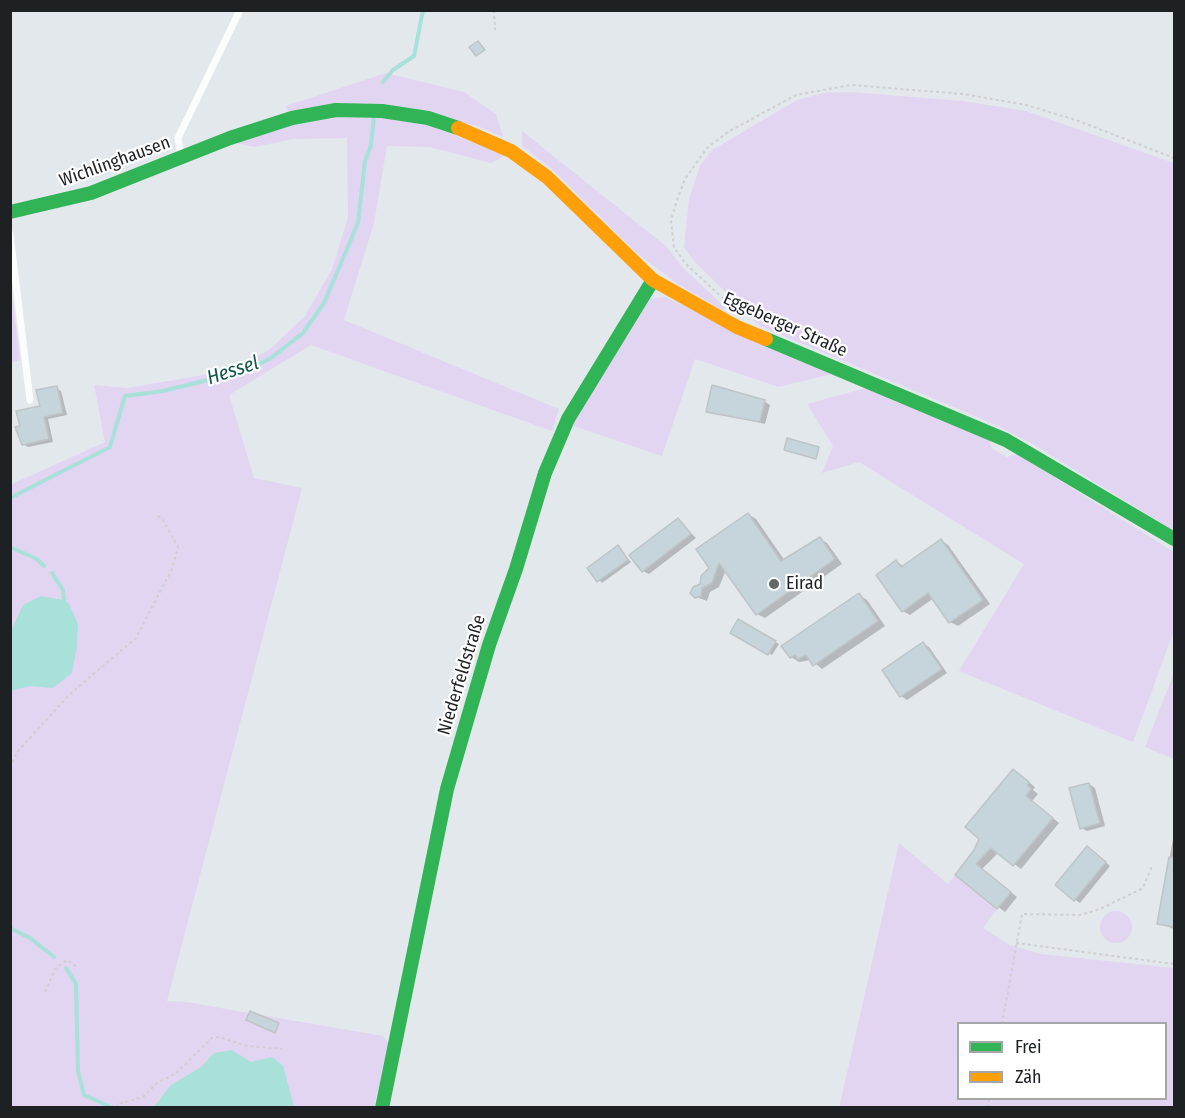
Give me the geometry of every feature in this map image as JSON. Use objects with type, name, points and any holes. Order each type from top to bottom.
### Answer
[{"type":"street","name":"Eggeberger Straße","points":[[230,138],[292,118],[336,110],[393,112],[428,118],[474,133],[511,151],[547,177],[653,280],[737,327],[1006,440],[1174,539]]},
{"type":"street","name":"Wichlinghausen","points":[[10,212],[91,193],[230,138]]},
{"type":"street","name":"Niederfeldstraße","points":[[382,1107],[395,1034],[447,789],[489,645],[516,569],[545,473],[568,419],[653,280]]},
{"type":"lane","points":[[182,157],[178,138],[240,10]]},
{"type":"lane","points":[[10,234],[30,400]]},
{"type":"path","points":[[494,10],[495,30]]},
{"type":"path","points":[[730,304],[687,265],[674,248],[671,220],[678,197],[685,178],[707,148],[728,132],[796,95],[851,85],[963,94],[1036,108],[1076,120],[1174,158]]},
{"type":"path","points":[[10,768],[17,752],[69,695],[136,638],[172,568],[178,547],[163,520],[156,514]]},
{"type":"path","points":[[1002,1022],[1022,914],[1080,915],[1100,909],[1143,888],[1152,866]]},
{"type":"path","points":[[1016,943],[1174,963]]},
{"type":"path","points":[[45,992],[55,969],[67,960],[77,967]]},
{"type":"path","points":[[117,1106],[143,1097],[157,1083],[175,1074],[212,1038],[219,1037],[247,1046],[282,1049]]},
{"type":"shaded area","points":[[386,73],[464,92],[496,114],[503,137],[475,125],[287,110],[286,106]]},
{"type":"shaded area","points":[[850,92],[963,101],[1026,111],[1174,163],[1174,531],[1033,444],[994,424],[760,326],[695,262],[684,247],[689,199],[700,166],[712,150],[797,100],[823,93]]},
{"type":"shaded area","points":[[337,116],[381,118],[428,125],[505,155],[491,163],[430,147],[387,146],[374,223],[344,320],[559,409],[552,431],[311,345],[229,395],[254,478],[302,488],[167,1001],[186,1002],[383,1036],[389,1043],[374,1107],[11,1107],[10,485],[105,442],[94,385],[127,388],[221,372],[268,351],[305,316],[332,269],[348,217],[347,138],[293,139],[254,147],[236,143],[295,123]]},
{"type":"shaded area","points":[[522,131],[667,247],[682,267],[726,308],[722,310],[678,284],[638,254],[552,169],[522,146]]},
{"type":"shaded area","points":[[11,288],[20,360],[10,363]]},
{"type":"shaded area","points":[[665,297],[832,374],[778,387],[695,359],[662,456],[571,425],[650,299]]},
{"type":"shaded area","points":[[866,388],[989,439],[992,449],[1007,457],[1017,454],[1174,552],[1174,631],[1133,742],[959,671],[1024,564],[859,462],[822,473],[833,446],[807,404]]},
{"type":"shaded area","points":[[41,596],[64,600],[69,604],[78,624],[72,673],[53,688],[30,686],[11,691],[12,629],[23,605]]},
{"type":"shaded area","points":[[1174,673],[1174,759],[1145,747]]},
{"type":"shaded area","points":[[899,843],[948,884],[955,875],[997,909],[983,928],[1009,945],[1041,954],[1174,968],[1174,1107],[839,1108]]},
{"type":"shaded area","points":[[1116,911],[1127,916],[1132,927],[1127,938],[1116,943],[1105,938],[1100,927],[1105,916]]},
{"type":"shaded area","points":[[232,1050],[251,1062],[272,1057],[283,1066],[294,1107],[154,1107],[171,1085],[201,1067],[214,1053]]},
{"type":"building","points":[[478,41],[485,50],[476,56],[469,47]]},
{"type":"building","points":[[712,385],[765,400],[760,422],[706,412]]},
{"type":"building","points":[[57,386],[63,413],[44,417],[49,439],[22,445],[15,427],[20,426],[16,411],[40,406],[36,390]]},
{"type":"building","points":[[787,438],[819,447],[816,459],[784,450]]},
{"type":"building","points":[[748,513],[781,561],[820,537],[835,559],[756,615],[719,563],[712,583],[702,588],[701,596],[695,598],[690,593],[693,587],[700,584],[701,576],[709,568],[696,549]]},
{"type":"building","points":[[678,518],[691,534],[642,572],[629,555]]},
{"type":"building","points":[[941,539],[983,600],[949,623],[928,593],[902,612],[876,575],[896,560],[901,567]]},
{"type":"building","points":[[618,545],[628,560],[597,582],[587,568]]},
{"type":"building","points":[[859,593],[878,621],[813,666],[806,655],[798,659],[795,655],[790,658],[781,646]]},
{"type":"building","points":[[738,619],[776,641],[768,655],[730,633]]},
{"type":"building","points":[[923,642],[942,669],[900,697],[882,670]]},
{"type":"building","points":[[1013,769],[1029,782],[1027,785],[1031,789],[1026,796],[1053,818],[1013,866],[991,848],[976,864],[1011,892],[997,909],[955,875],[974,850],[979,839],[965,827]]},
{"type":"building","points":[[1089,783],[1100,823],[1080,829],[1069,788]]},
{"type":"building","points":[[1087,846],[1106,862],[1074,901],[1055,885]]},
{"type":"building","points":[[1169,857],[1174,858],[1174,927],[1157,924]]},
{"type":"building","points":[[250,1011],[279,1023],[275,1033],[246,1020]]},
{"type":"waterway","name":"Hessel","points":[[383,82],[393,70],[414,56],[423,10]]},
{"type":"waterway","name":"Hessel","points":[[10,498],[110,447],[125,396],[163,391],[245,371],[271,358],[303,333],[324,303],[358,223],[365,161],[371,145],[374,117]]},
{"type":"waterway","points":[[10,547],[37,559],[44,566]]},
{"type":"waterway","points":[[52,573],[63,590],[64,600]]},
{"type":"waterway","points":[[10,928],[30,938],[54,957]]},
{"type":"waterway","points":[[66,968],[76,984],[78,1071],[84,1095],[113,1108]]},
{"type":"traffic: fast","points":[[10,212],[91,193],[230,138],[292,118],[336,110],[382,111],[428,118],[458,128]]},
{"type":"traffic: fast","points":[[382,1108],[447,789],[489,645],[516,569],[545,473],[568,419],[653,280]]},
{"type":"traffic: fast","points":[[766,339],[1006,440],[1174,539]]},
{"type":"traffic: slow","points":[[458,128],[511,151],[547,177],[653,280],[737,327],[766,339]]},
{"type":"place","name":"Eirad","points":[[774,584]]}]
